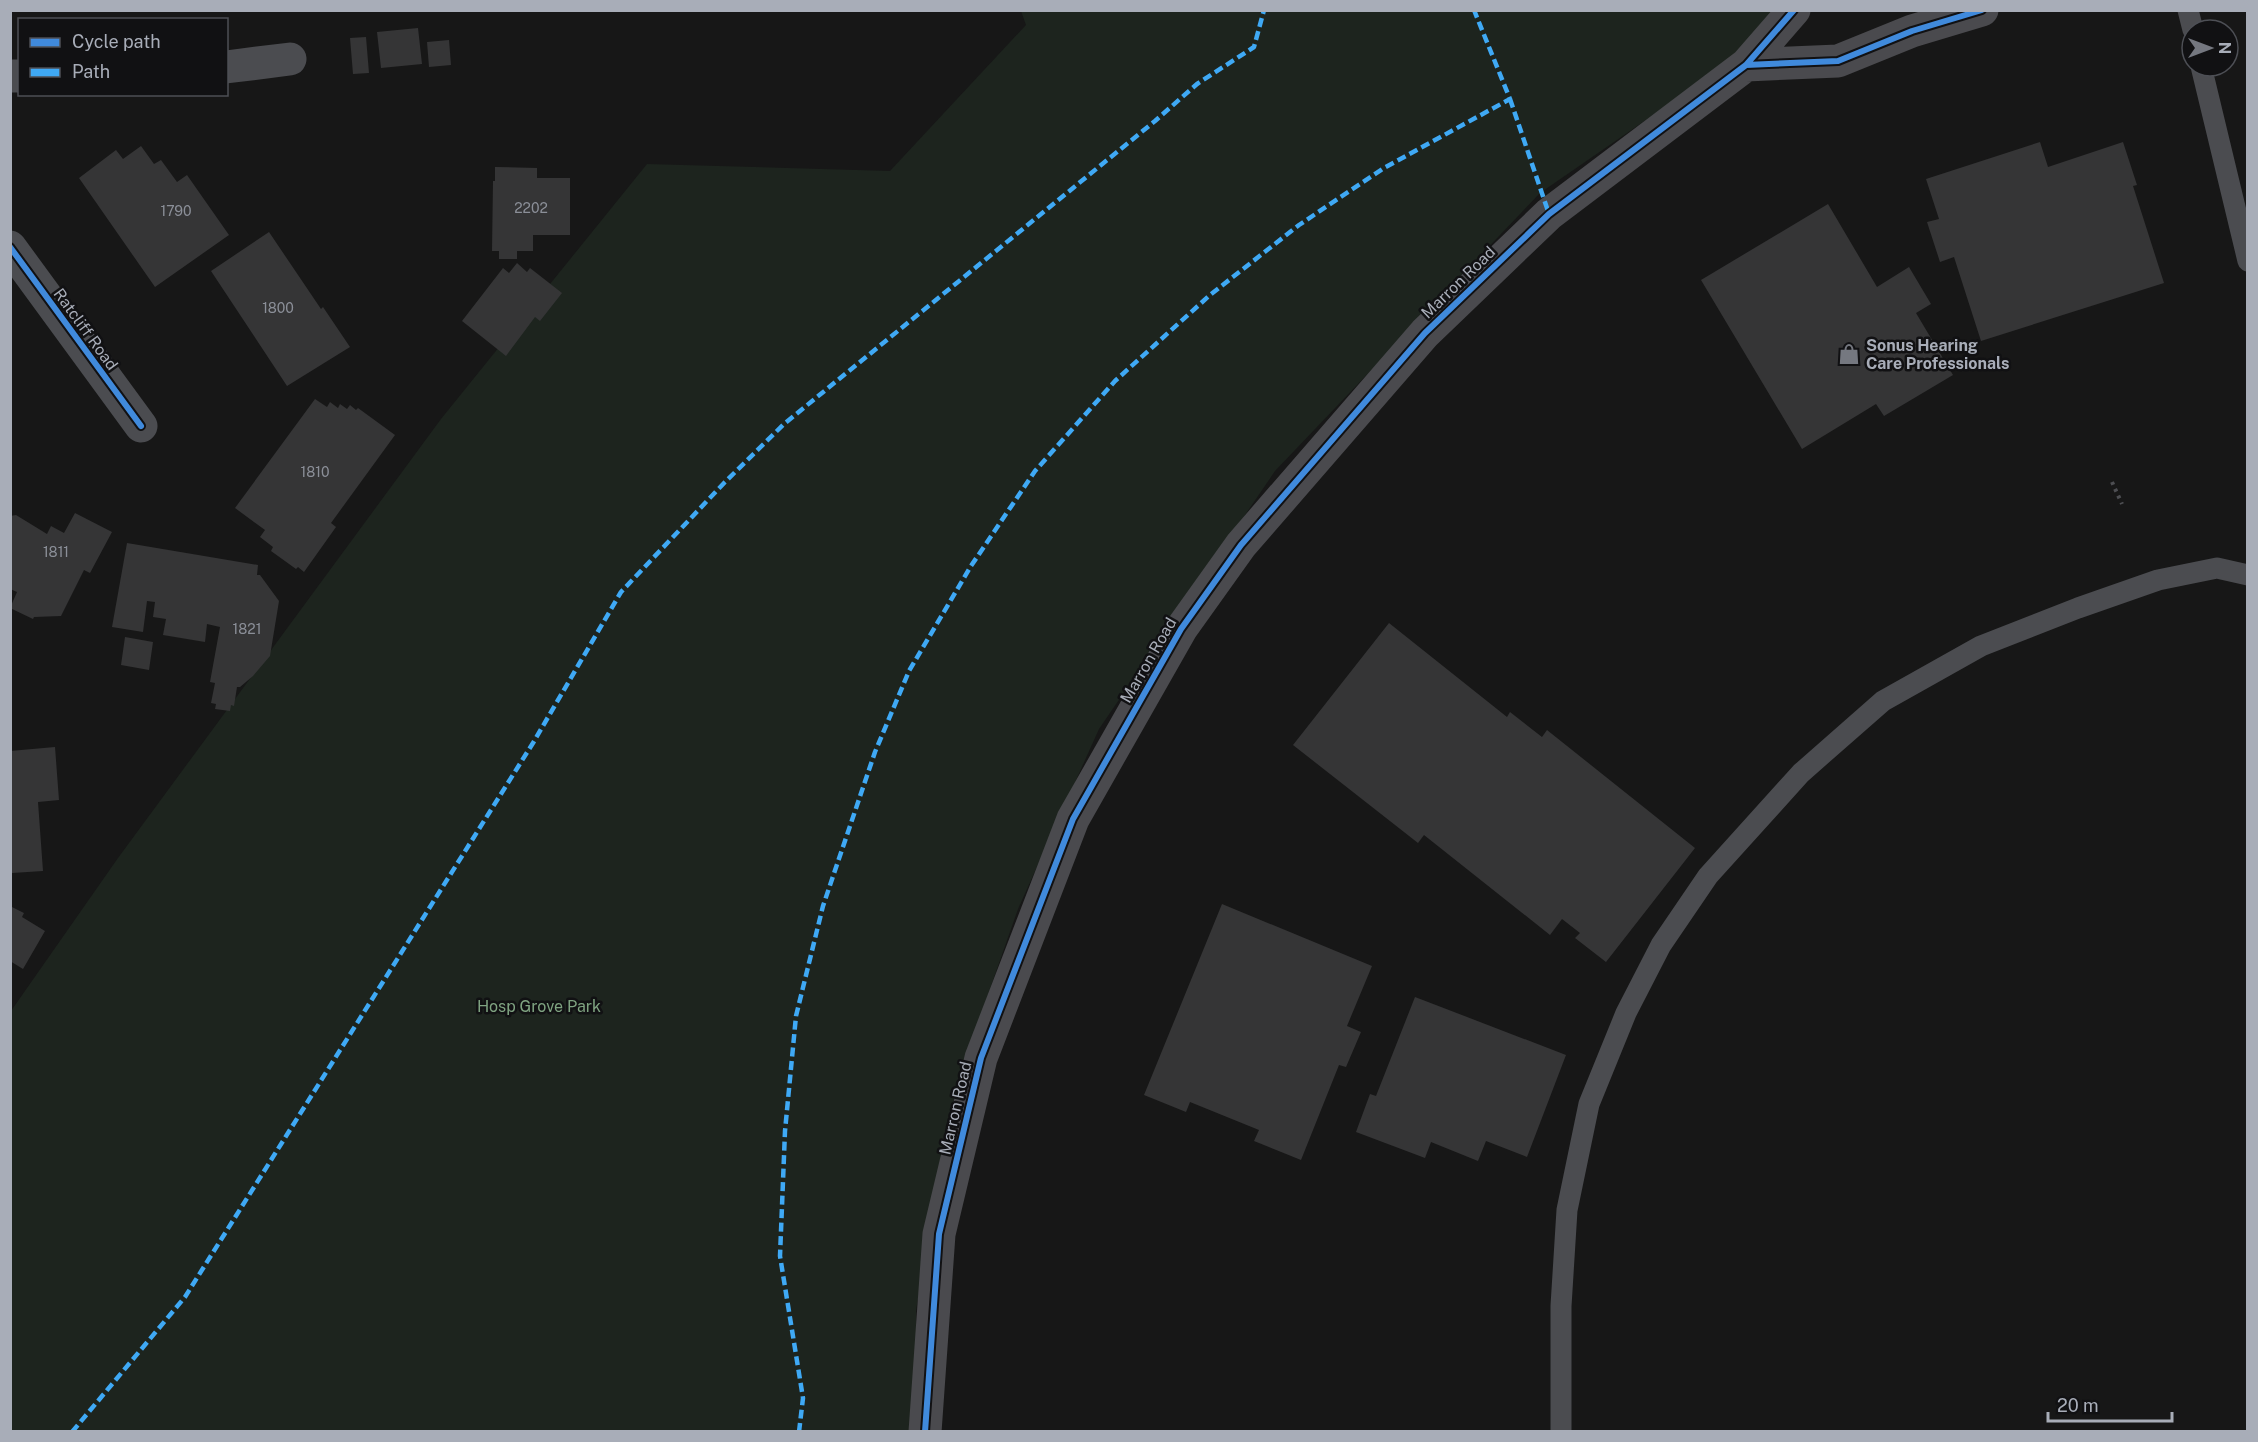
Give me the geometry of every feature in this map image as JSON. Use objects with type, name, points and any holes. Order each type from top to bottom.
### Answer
[{"type":"main road","name":"Marron Road","points":[[925,1431],[939,1234],[981,1058],[1073,819],[1181,629],[1241,545],[1425,333],[1549,214],[1746,65],[1794,10]]},
{"type":"main road","points":[[1746,65],[1838,61],[1912,31],[1982,10]]},
{"type":"street","points":[[228,67],[290,59]]},
{"type":"street","name":"Ratcliff Road","points":[[10,248],[141,426]]},
{"type":"lane","points":[[2204,78],[2247,261]]},
{"type":"lane","points":[[1561,1431],[1561,1306],[1567,1210],[1589,1104],[1626,1013],[1661,945],[1708,876],[1801,773],[1883,701],[1981,646],[2158,580],[2217,568],[2247,575]]},
{"type":"path","points":[[2112,482],[2122,504]]},
{"type":"green space","name":"Hosp Grove Park","points":[[1021,11],[1804,11],[1540,193],[1275,471],[1099,729],[1018,909],[957,1083],[916,1310],[916,1431],[11,1432],[11,1011],[118,858],[441,419],[647,164],[890,171],[1026,25]]},
{"type":"building","points":[[418,28],[422,64],[381,68],[377,32]]},
{"type":"building","points":[[366,37],[369,73],[353,74],[350,38]]},
{"type":"building","points":[[449,40],[451,65],[429,67],[427,42]]},
{"type":"building","points":[[2040,142],[2048,167],[2123,142],[2137,185],[2133,186],[2164,283],[1981,341],[1954,257],[1940,262],[1927,222],[1939,219],[1926,179]]},
{"type":"building","points":[[141,146],[154,164],[161,160],[177,182],[187,175],[229,235],[155,287],[79,178],[116,150],[123,159]]},
{"type":"building","points":[[495,167],[537,168],[537,178],[570,178],[570,235],[533,235],[533,251],[517,251],[517,259],[499,259],[499,251],[492,251]]},
{"type":"building","points":[[1828,204],[1877,287],[1909,267],[1931,304],[1916,313],[1953,375],[1884,416],[1876,404],[1802,449],[1701,280]]},
{"type":"building","points":[[269,232],[321,309],[323,307],[350,347],[287,386],[211,271]]},
{"type":"building","points":[[517,263],[527,272],[530,268],[562,293],[540,321],[535,317],[506,356],[462,321],[503,268],[509,273]]},
{"type":"building","points":[[315,399],[327,407],[330,402],[338,408],[340,404],[347,409],[350,405],[356,410],[358,408],[395,435],[331,523],[336,527],[304,572],[271,551],[273,547],[260,537],[265,530],[235,508]]},
{"type":"building","points":[[75,513],[112,532],[90,573],[84,570],[61,616],[34,617],[33,619],[10,608],[17,592],[10,589],[10,516],[16,515],[47,534],[51,526],[64,533]]},
{"type":"building","points":[[127,543],[258,565],[257,575],[260,575],[279,601],[270,656],[253,676],[237,687],[234,706],[231,705],[230,711],[215,709],[216,704],[211,703],[215,683],[210,682],[220,627],[207,624],[205,642],[163,635],[166,619],[153,617],[155,602],[147,601],[143,632],[112,627]]},
{"type":"building","points":[[1389,623],[1507,717],[1510,712],[1542,737],[1547,730],[1695,848],[1606,962],[1575,938],[1580,933],[1562,919],[1550,935],[1424,835],[1418,843],[1293,745]]},
{"type":"building","points":[[125,637],[153,642],[149,670],[121,665]]},
{"type":"building","points":[[55,747],[59,800],[38,802],[43,871],[12,873],[10,751]]},
{"type":"building","points":[[1222,904],[1372,966],[1347,1026],[1361,1032],[1346,1067],[1339,1065],[1301,1160],[1254,1141],[1259,1130],[1190,1102],[1186,1112],[1144,1095]]},
{"type":"building","points":[[10,906],[24,913],[22,917],[45,931],[23,969],[10,961]]},
{"type":"building","points":[[1415,997],[1566,1055],[1527,1157],[1486,1141],[1478,1161],[1431,1142],[1425,1158],[1356,1132],[1370,1094],[1376,1096]]},
{"type":"marked path","points":[[72,1432],[185,1297],[533,743],[621,592],[725,482],[784,424],[1155,121],[1197,84],[1254,47],[1264,10]]},
{"type":"marked path","points":[[799,1432],[803,1398],[780,1256],[785,1131],[796,1016],[823,906],[875,752],[909,671],[971,566],[1035,471],[1115,381],[1210,295],[1299,225],[1384,168],[1510,99],[1474,10]]},
{"type":"marked path","points":[[1510,99],[1549,214]]},
{"type":"cycle path","points":[[925,1432],[939,1234],[981,1058],[1073,819],[1181,629],[1241,545],[1425,333],[1549,214],[1746,65],[1794,10]]},
{"type":"cycle path","points":[[1746,65],[1838,61],[1912,31],[1982,10]]},
{"type":"cycle path","points":[[10,247],[141,426]]},
{"type":"place","name":"Sonus Hearing Care Professionals","points":[[1849,354]]}]
